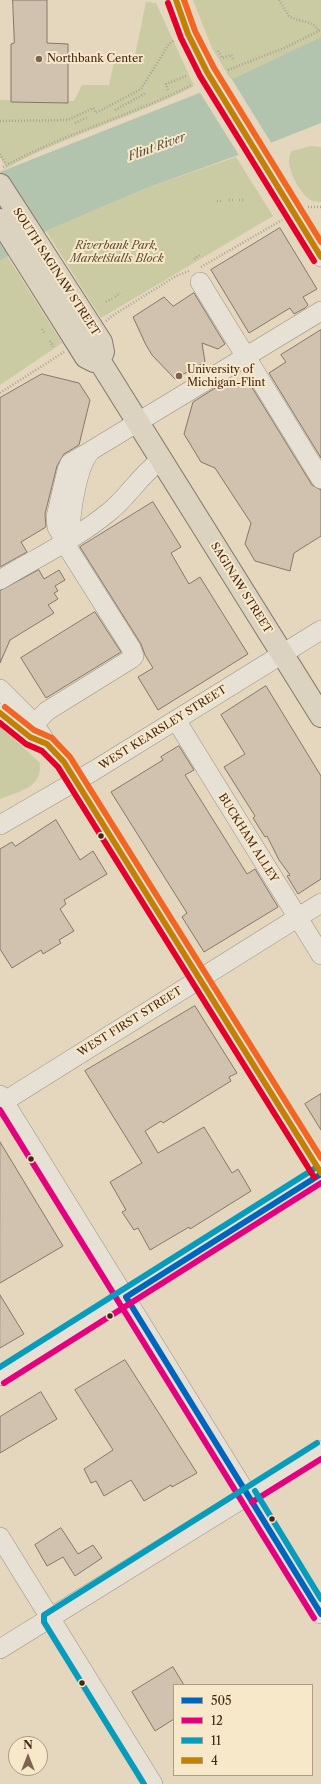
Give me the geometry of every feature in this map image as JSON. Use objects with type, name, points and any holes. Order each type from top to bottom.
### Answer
[{"type":"main road","name":"SOUTH SAGINAW STREET","points":[[3,170],[66,307],[86,357],[91,361],[99,360],[161,460]]},
{"type":"main road","name":"SOUTH SAGINAW STREET","points":[[0,220],[66,307]]},
{"type":"main road","name":"SAGINAW STREET","points":[[161,460],[321,716]]},
{"type":"street","points":[[176,0],[188,34],[211,79],[321,257]]},
{"type":"street","points":[[200,282],[321,478]]},
{"type":"street","points":[[30,728],[47,711],[134,656],[131,648],[66,540],[83,462],[92,450],[321,311]]},
{"type":"street","points":[[0,580],[87,527],[118,504],[149,470],[161,460]]},
{"type":"street","name":"WEST KEARSLEY STREET","points":[[0,826],[176,720],[321,630]]},
{"type":"street","points":[[0,689],[30,728],[60,757],[76,780],[321,1174],[0,1376]]},
{"type":"street","points":[[0,713],[30,728]]},
{"type":"street","name":"BUCKHAM ALLEY","points":[[176,720],[321,955]]},
{"type":"street","name":"WEST FIRST STREET","points":[[1,1100],[200,979],[321,903]]},
{"type":"street","points":[[1,1100],[126,1297],[321,1614]]},
{"type":"street","points":[[0,1649],[321,1450]]},
{"type":"street","points":[[0,1537],[154,1784]]},
{"type":"path","points":[[228,70],[284,48],[320,30],[310,22],[289,16],[279,0]]},
{"type":"path","points":[[0,121],[68,120],[93,108],[96,113],[143,88],[169,44],[174,40]]},
{"type":"path","points":[[218,51],[222,58],[230,54],[234,61]]},
{"type":"path","points":[[168,90],[166,84],[186,76]]},
{"type":"path","points":[[0,154],[3,170],[35,151],[150,105],[192,85]]},
{"type":"path","points":[[115,110],[146,93]]},
{"type":"path","points":[[75,123],[88,117]]},
{"type":"path","points":[[229,200],[234,200]]},
{"type":"path","points":[[239,200],[245,200]]},
{"type":"path","points":[[217,201],[223,201]]},
{"type":"path","points":[[306,208],[321,207]]},
{"type":"path","points":[[194,259],[201,254]]},
{"type":"path","points":[[106,302],[120,293]]},
{"type":"path","points":[[42,329],[45,334]]},
{"type":"path","points":[[50,342],[53,347]]},
{"type":"path","points":[[0,393],[67,350]]},
{"type":"green space","points":[[193,0],[321,0],[321,37],[231,80],[212,48]]},
{"type":"green space","points":[[146,2],[156,3],[194,86],[170,98],[47,148],[0,172],[6,167],[0,157],[0,100],[74,101],[82,85],[109,85],[115,58],[135,55]]},
{"type":"green space","points":[[311,146],[321,147],[321,202],[310,200],[305,195],[297,184],[290,169],[289,156],[292,151]]},
{"type":"green space","name":"Riverbank Park, Marketstalls Block","points":[[236,157],[273,216],[101,318],[46,231],[144,189]]},
{"type":"green space","points":[[7,256],[62,343],[0,385],[0,261]]},
{"type":"green space","points":[[0,726],[40,763],[40,771],[37,778],[28,787],[22,791],[0,799]]},
{"type":"water","name":"Flint River","points":[[321,37],[321,123],[255,149],[144,189],[46,231],[0,261],[0,172],[222,84]]},
{"type":"pier","points":[[231,78],[272,144],[240,157],[199,91]]},
{"type":"building","name":"Northbank Center","points":[[13,0],[47,0],[47,43],[68,44],[68,103],[11,102],[11,44],[14,43]]},
{"type":"building","points":[[280,228],[317,289],[303,297],[308,305],[305,308],[294,314],[290,308],[249,333],[211,270]]},
{"type":"building","points":[[194,293],[225,344],[218,349],[202,343],[205,362],[175,379],[152,355],[133,317],[164,297],[173,306]]},
{"type":"building","points":[[321,330],[321,458],[269,373],[286,362],[281,355]]},
{"type":"building","points":[[42,374],[79,383],[90,400],[79,445],[64,454],[57,466],[45,514],[46,527],[21,542],[27,552],[0,567],[0,398]]},
{"type":"building","points":[[248,381],[312,485],[321,490],[321,536],[294,553],[290,571],[255,561],[245,544],[251,523],[215,468],[201,462],[184,434],[193,402],[220,385],[234,387]]},
{"type":"building","points":[[153,502],[181,547],[171,553],[189,584],[200,577],[248,654],[158,710],[138,677],[153,668],[145,655],[141,644],[80,547]]},
{"type":"building","points":[[39,570],[44,579],[59,570],[65,580],[55,586],[58,591],[54,593],[58,599],[48,605],[54,613],[10,640],[0,663],[0,591]]},
{"type":"building","points":[[95,612],[121,652],[46,698],[21,658]]},
{"type":"building","points":[[266,686],[321,776],[321,879],[298,894],[287,876],[290,875],[279,860],[267,836],[265,837],[253,818],[255,816],[224,767],[245,754],[221,715]]},
{"type":"building","points":[[179,746],[194,770],[185,775],[247,874],[255,869],[278,907],[204,952],[182,917],[187,913],[111,792],[163,760],[161,757]]},
{"type":"building","points":[[56,820],[80,860],[93,851],[107,874],[64,900],[66,904],[60,909],[74,931],[59,940],[61,943],[43,954],[41,950],[12,968],[0,949],[0,849],[12,842],[15,846]]},
{"type":"building","points":[[195,1006],[237,1073],[229,1077],[231,1081],[163,1123],[161,1121],[145,1131],[158,1153],[204,1127],[232,1173],[238,1169],[251,1191],[190,1229],[189,1227],[150,1250],[138,1228],[134,1230],[122,1212],[126,1210],[110,1182],[142,1163],[85,1071]]},
{"type":"building","points":[[321,1094],[321,1130],[305,1104]]},
{"type":"building","points":[[0,1142],[63,1246],[0,1283]]},
{"type":"building","points":[[0,1295],[24,1334],[0,1348]]},
{"type":"building","points":[[125,1360],[197,1473],[172,1487],[171,1485],[144,1501],[131,1480],[104,1496],[96,1481],[91,1483],[84,1469],[113,1450],[75,1390]]},
{"type":"building","points":[[41,1392],[57,1419],[0,1453],[0,1417]]},
{"type":"building","points":[[61,1528],[78,1554],[93,1545],[102,1558],[75,1576],[63,1557],[47,1566],[35,1545]]},
{"type":"building","points":[[173,1667],[183,1684],[173,1684],[173,1720],[155,1731],[132,1692]]},
{"type":"transit line","name":"4","points":[[176,0],[188,34],[207,72],[321,257]]},
{"type":"transit line","points":[[184,0],[195,31],[214,68],[321,242]]},
{"type":"transit line","points":[[168,3],[181,38],[200,76],[314,261]]},
{"type":"transit line","points":[[5,707],[34,730],[52,738],[70,757],[321,1158]]},
{"type":"transit line","name":"4","points":[[0,713],[30,737],[47,744],[64,762],[321,1173]]},
{"type":"transit line","points":[[0,723],[26,744],[42,751],[58,767],[314,1177]]},
{"type":"transit line","name":"12","points":[[0,1110],[314,1618]]},
{"type":"transit line","name":"11","points":[[0,1367],[317,1167]]},
{"type":"transit line","name":"505","points":[[126,1297],[321,1174]]},
{"type":"transit line","name":"12","points":[[4,1383],[321,1183]]},
{"type":"transit line","name":"505","points":[[126,1297],[321,1614]]},
{"type":"transit line","name":"11","points":[[144,1784],[44,1622],[44,1615],[317,1443]]},
{"type":"transit line","name":"12","points":[[252,1502],[321,1459]]},
{"type":"transit line","name":"11","points":[[255,1491],[321,1599]]},
{"type":"place","name":"Northbank Center","points":[[39,59]]},
{"type":"place","name":"University of Michigan-Flint","points":[[179,376]]}]
